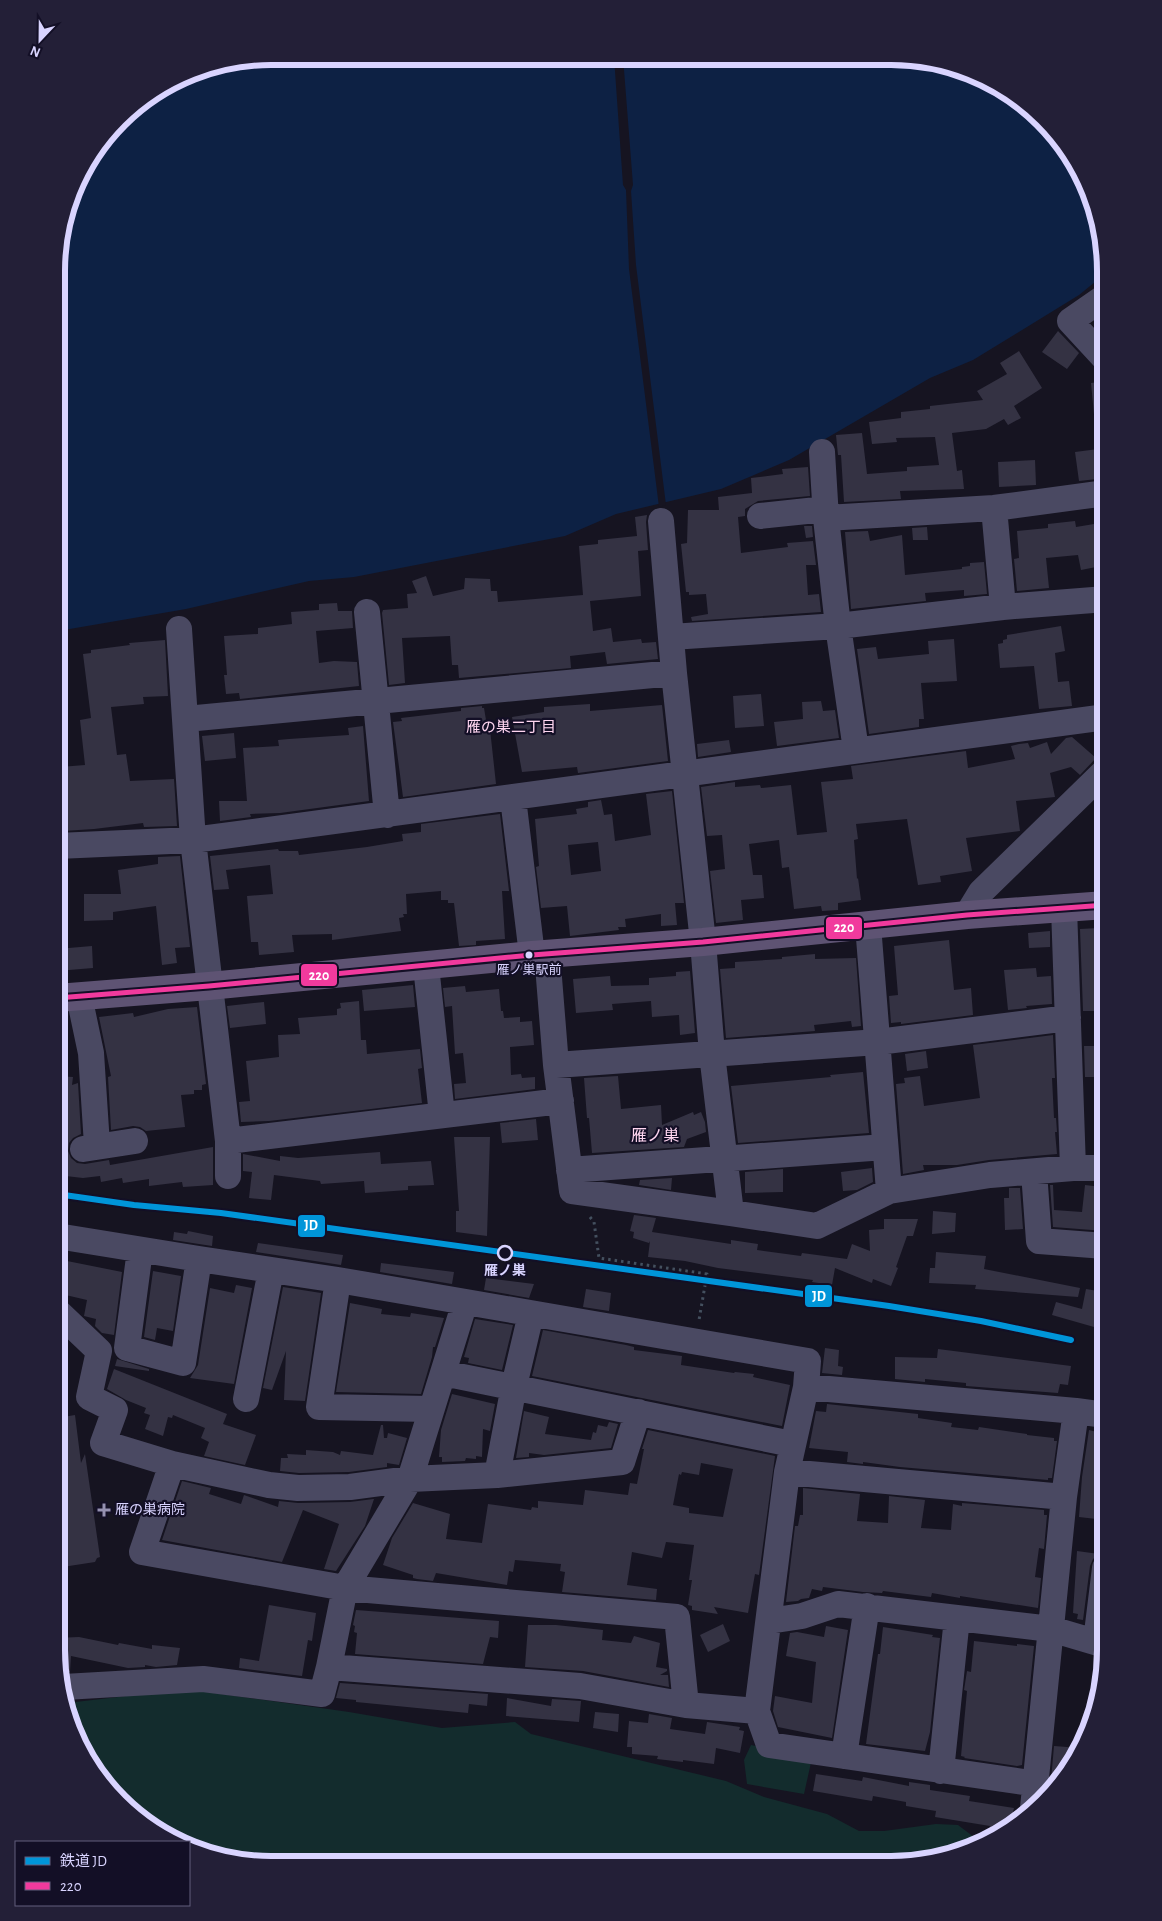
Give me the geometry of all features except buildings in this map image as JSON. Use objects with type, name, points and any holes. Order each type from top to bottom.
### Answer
[{"type":"main road","points":[[68,997],[209,986],[540,954],[704,942],[967,915],[1097,906]]},
{"type":"street","points":[[1097,302],[1070,321],[1097,350]]},
{"type":"street","points":[[822,452],[826,513],[838,626],[856,750]]},
{"type":"street","points":[[760,516],[994,508],[1097,494]]},
{"type":"street","points":[[994,508],[1003,607]]},
{"type":"street","points":[[661,521],[684,772],[704,942],[712,1054],[731,1212]]},
{"type":"street","points":[[671,637],[838,626],[1003,607],[1097,600]]},
{"type":"street","points":[[368,612],[387,815]]},
{"type":"street","points":[[180,628],[193,840],[228,1141],[228,1176]]},
{"type":"street","points":[[186,719],[674,673]]},
{"type":"street","points":[[65,846],[193,840],[513,798],[684,772],[1097,718]]},
{"type":"street","points":[[967,915],[981,892],[1097,779]]},
{"type":"street","points":[[513,798],[540,954],[561,1100],[570,1181]]},
{"type":"street","points":[[1064,908],[1073,1168]]},
{"type":"street","points":[[868,925],[889,1191]]},
{"type":"street","points":[[426,966],[442,1115]]},
{"type":"street","points":[[68,997],[91,1052],[90,1147],[135,1141]]},
{"type":"street","points":[[556,1065],[878,1042],[1068,1018]]},
{"type":"street","points":[[228,1141],[561,1100]]},
{"type":"street","points":[[570,1181],[725,1158],[885,1147]]},
{"type":"street","points":[[570,1181],[731,1212],[817,1226],[889,1191],[990,1175],[1073,1168],[1097,1168]]},
{"type":"street","points":[[1034,1172],[1039,1241],[1097,1245]]},
{"type":"street","points":[[65,1237],[338,1280],[808,1361],[806,1387],[786,1472],[757,1711],[769,1745],[941,1771],[1035,1796],[1064,1497],[1076,1411]]},
{"type":"street","points":[[140,1250],[127,1348],[183,1363],[198,1259]]},
{"type":"street","points":[[246,1399],[270,1270]]},
{"type":"street","points":[[338,1280],[320,1407],[431,1409]]},
{"type":"street","points":[[68,1687],[203,1679],[322,1694],[345,1588],[410,1479],[465,1302]]},
{"type":"street","points":[[497,1475],[514,1386],[531,1314]]},
{"type":"street","points":[[65,1319],[99,1351],[89,1397],[115,1410],[103,1443],[172,1464],[269,1485],[298,1488],[350,1487],[410,1479],[497,1475],[622,1462],[638,1412]]},
{"type":"street","points":[[443,1373],[792,1444]]},
{"type":"street","points":[[806,1387],[1097,1414]]},
{"type":"street","points":[[172,1464],[142,1552],[345,1588],[677,1616],[686,1705]]},
{"type":"street","points":[[786,1472],[1064,1497]]},
{"type":"street","points":[[769,1621],[802,1616],[838,1604],[1051,1629],[1097,1642]]},
{"type":"street","points":[[844,1756],[866,1606]]},
{"type":"street","points":[[941,1771],[957,1618]]},
{"type":"street","points":[[329,1667],[580,1686],[686,1705],[757,1711]]},
{"type":"path","points":[[570,1181],[594,1222],[599,1258],[707,1274],[695,1343]]},
{"type":"green space","points":[[186,1689],[349,1712],[442,1728],[515,1722],[531,1734],[726,1781],[764,1797],[827,1814],[859,1831],[884,1831],[936,1824],[958,1825],[975,1838],[944,1849],[904,1856],[258,1856],[244,1854],[218,1849],[180,1835],[135,1805],[116,1786],[93,1753],[86,1741],[72,1702]]},
{"type":"green space","points":[[751,1745],[812,1758],[804,1794],[747,1784],[744,1760]]},
{"type":"water","points":[[258,65],[904,65],[931,69],[957,76],[982,86],[1005,100],[1027,116],[1046,135],[1076,180],[1086,205],[1093,231],[1097,258],[1097,280],[1079,295],[973,360],[930,378],[789,460],[721,489],[616,514],[565,536],[354,577],[309,581],[186,609],[65,630],[65,258],[69,231],[76,205],[86,180],[116,135],[135,116],[180,86],[218,72]]},
{"type":"pier","points":[[615,65],[624,65],[633,185],[631,191],[636,265],[666,505],[659,507],[629,269],[626,190],[623,185]]},
{"type":"rail line","name":"JD","points":[[65,1195],[134,1205],[221,1213],[889,1306],[981,1321],[1071,1340]]},
{"type":"transit line","name":"220","points":[[65,997],[209,986],[532,955],[703,942],[967,915],[1097,906]]},
{"type":"place","name":"雁ノ巣駅前","points":[[529,955]]},
{"type":"place","name":"雁ノ巣","points":[[505,1253]]},
{"type":"place","name":"雁の巣病院","points":[[104,1510]]},
{"type":"district","name":"雁の巣二丁目","points":[[511,727]]},
{"type":"district","name":"雁ノ巣","points":[[655,1136]]}]
